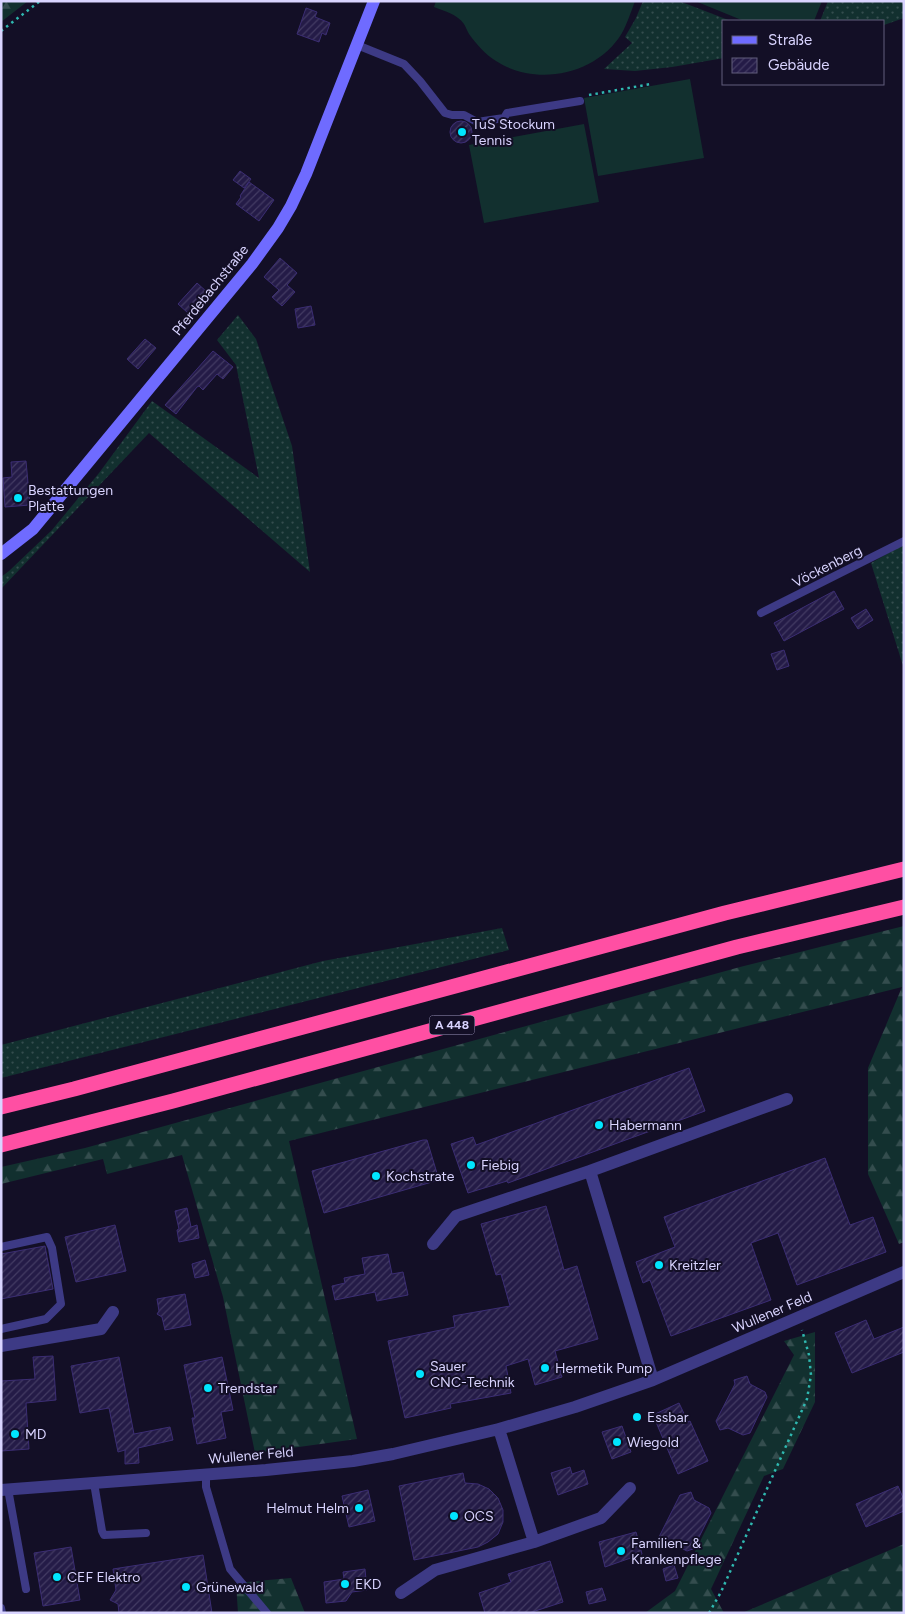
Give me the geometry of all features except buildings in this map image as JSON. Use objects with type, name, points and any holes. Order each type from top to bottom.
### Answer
[{"type":"highway","points":[[1,1107],[74,1089],[725,913],[904,869]]},
{"type":"highway","name":"A 448","points":[[1,1146],[182,1099],[737,947],[904,907]]},
{"type":"main road","name":"Pferdebachstraße","points":[[1,554],[33,529],[252,264],[278,228],[306,174],[374,1]]},
{"type":"street","points":[[433,1244],[456,1216],[590,1171],[786,1099]]},
{"type":"street","points":[[590,1171],[652,1380]]},
{"type":"street","name":"Wullener Feld","points":[[5,1489],[206,1474],[354,1460],[393,1454],[499,1430],[652,1380],[904,1272]]},
{"type":"street","points":[[1,1346],[101,1329],[113,1312]]},
{"type":"street","points":[[499,1430],[534,1542]]},
{"type":"street","points":[[401,1593],[435,1570],[534,1542],[601,1518],[630,1488]]},
{"type":"lane","points":[[357,45],[404,64],[420,80],[445,113],[464,115],[477,122],[504,118],[507,113],[580,101]]},
{"type":"lane","name":"Vöckenberg","points":[[761,613],[904,540]]},
{"type":"lane","points":[[1,1247],[47,1237],[52,1248],[61,1304],[46,1319],[1,1330]]},
{"type":"lane","points":[[206,1474],[206,1487],[230,1569],[267,1613]]},
{"type":"lane","points":[[94,1483],[104,1535],[146,1533]]},
{"type":"lane","points":[[5,1489],[26,1589]]},
{"type":"lane","points":[[1,1608],[2,1613]]},
{"type":"path","points":[[1,31],[40,1]]},
{"type":"path","points":[[580,101],[585,96],[651,84],[651,86]]},
{"type":"path","points":[[709,1613],[807,1399],[811,1375],[809,1355],[798,1317]]},
{"type":"green space","points":[[1,1],[28,1],[1,22]]},
{"type":"green space","points":[[436,1],[635,1],[622,33],[611,47],[597,59],[582,67],[547,75],[529,74],[512,69],[492,59],[475,42],[465,25],[458,18],[434,7]]},
{"type":"green space","points":[[643,1],[679,1],[728,20],[722,20],[722,58],[635,71],[604,69],[632,43],[625,37]]},
{"type":"green space","points":[[695,1],[822,1],[814,20],[742,20]]},
{"type":"green space","points":[[828,1],[904,1],[904,18],[885,25],[885,20],[820,20]]},
{"type":"green space","points":[[690,79],[704,158],[598,176],[584,98]]},
{"type":"green space","points":[[584,124],[599,202],[484,223],[469,145]]},
{"type":"green space","points":[[238,315],[256,339],[292,446],[310,572],[149,433],[1,589],[1,577],[52,530],[99,473],[152,401],[259,478],[236,365],[217,340]]},
{"type":"green space","points":[[904,544],[904,669],[871,563]]},
{"type":"green space","points":[[904,926],[904,1242],[899,1244],[868,1174],[868,1068],[902,987],[289,1141],[357,1439],[255,1453],[223,1297],[182,1155],[107,1174],[103,1159],[1,1184],[1,1167],[85,1148],[740,967]]},
{"type":"green space","points":[[502,928],[509,950],[1,1078],[1,1045],[323,961]]},
{"type":"green space","points":[[815,1332],[815,1402],[783,1469],[764,1476],[711,1589],[724,1613],[645,1613],[675,1591],[794,1355],[784,1341]]},
{"type":"green space","points":[[904,1544],[904,1610],[900,1613],[742,1613]]},
{"type":"green space","points":[[291,1578],[305,1613],[238,1613],[236,1583]]},
{"type":"place","name":"TuS Stockum Tennis","points":[[462,132]]},
{"type":"place","name":"Bestattungen Platte","points":[[18,498]]},
{"type":"place","name":"Habermann","points":[[599,1125]]},
{"type":"place","name":"Fiebig","points":[[471,1165]]},
{"type":"place","name":"Kochstrate","points":[[376,1176]]},
{"type":"place","name":"Kreitzler","points":[[659,1265]]},
{"type":"place","name":"Hermetik Pump","points":[[545,1368]]},
{"type":"place","name":"Sauer CNC-Technik","points":[[420,1374]]},
{"type":"place","name":"Trendstar","points":[[208,1388]]},
{"type":"place","name":"Essbar","points":[[637,1417]]},
{"type":"place","name":"MD","points":[[15,1434]]},
{"type":"place","name":"Wiegold","points":[[617,1442]]},
{"type":"place","name":"Helmut Helm","points":[[359,1508]]},
{"type":"place","name":"OCS","points":[[454,1516]]},
{"type":"place","name":"Familien- & Krankenpflege","points":[[621,1551]]},
{"type":"place","name":"CEF Elektro","points":[[57,1577]]},
{"type":"place","name":"EKD","points":[[345,1584]]},
{"type":"place","name":"Grünewald","points":[[186,1587]]}]
